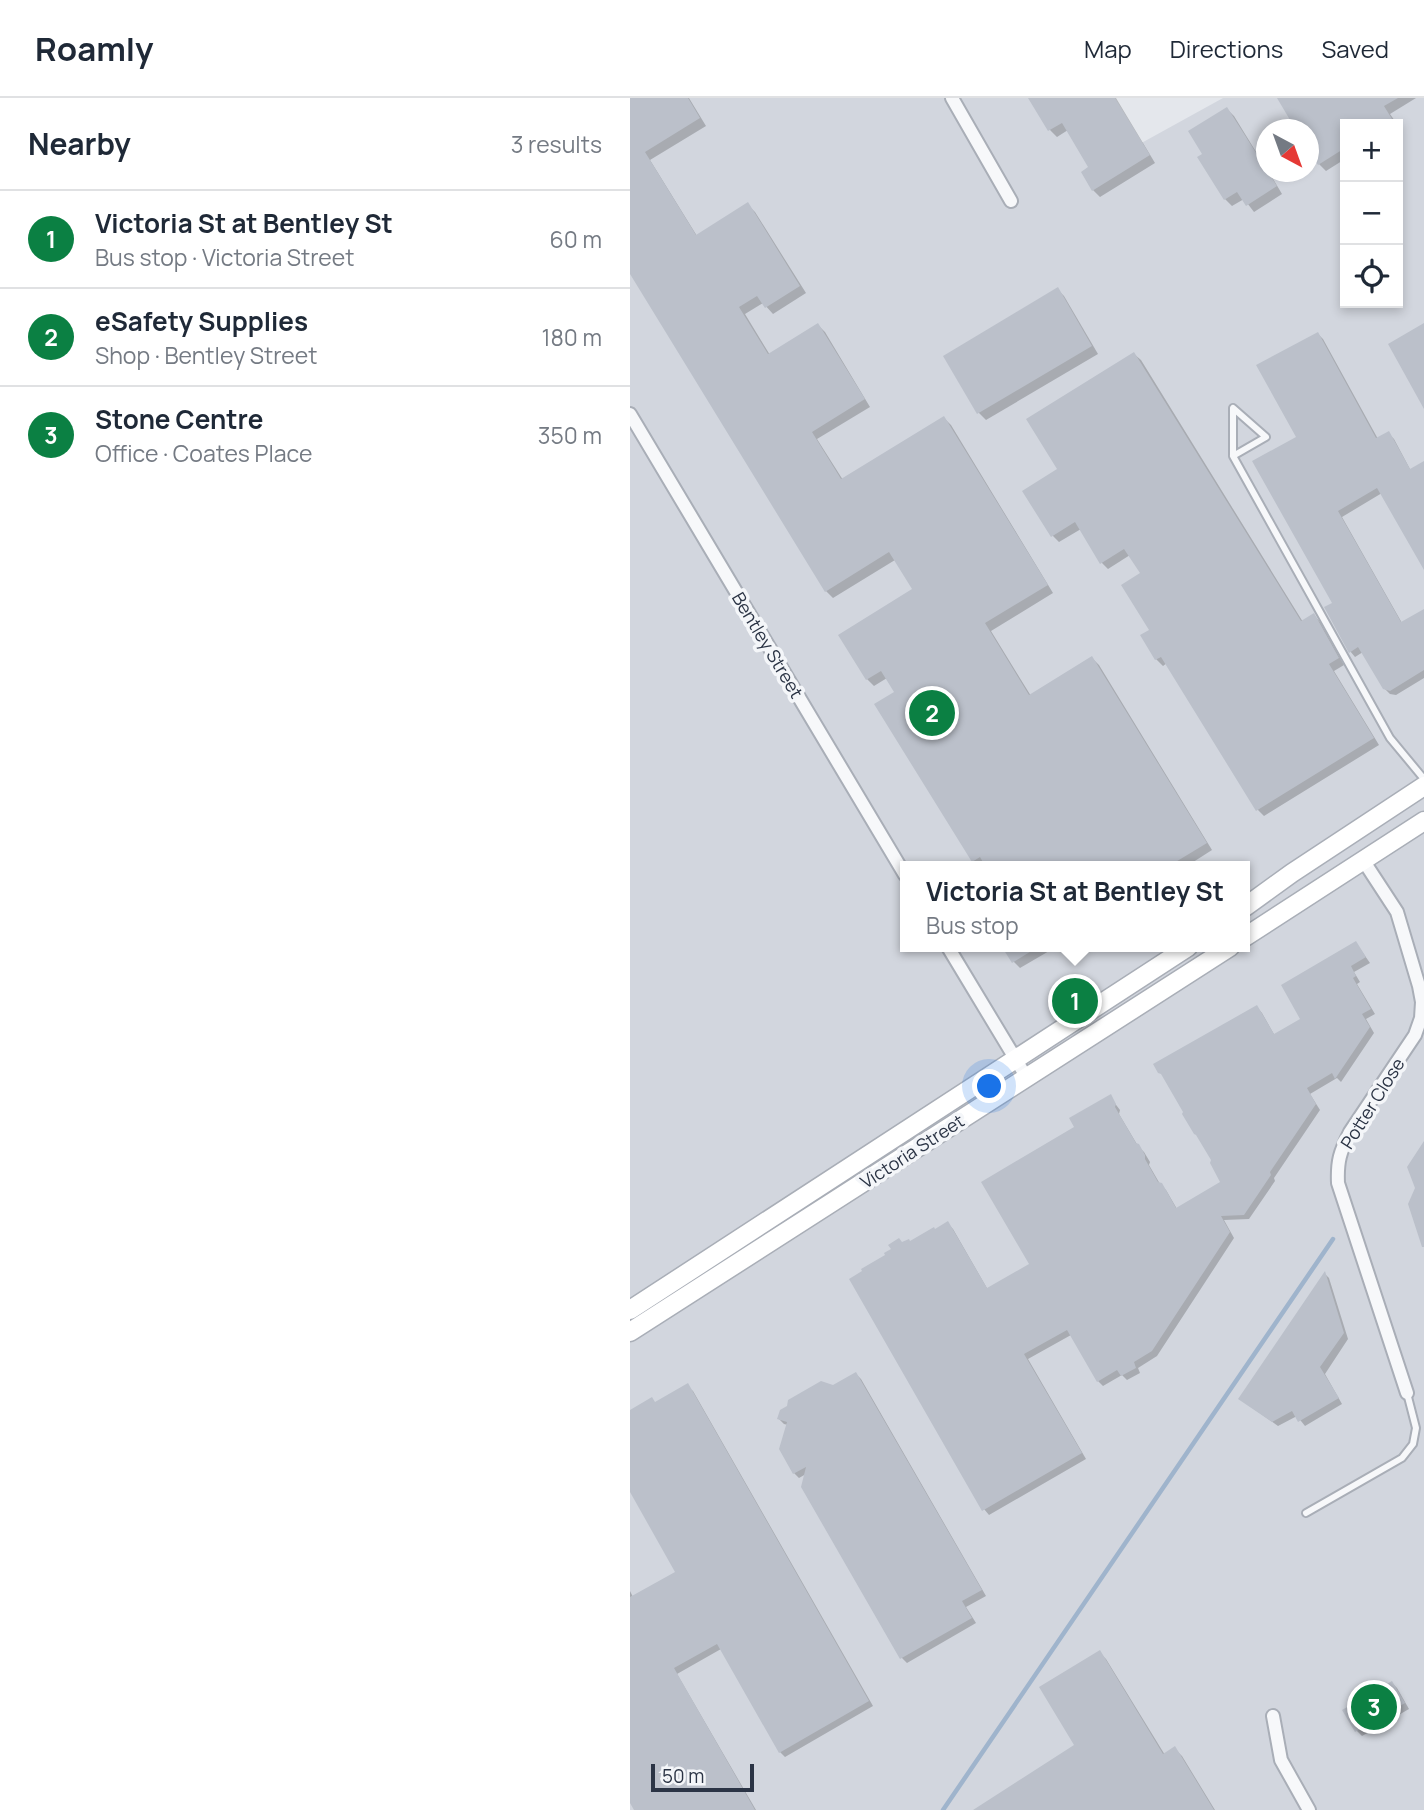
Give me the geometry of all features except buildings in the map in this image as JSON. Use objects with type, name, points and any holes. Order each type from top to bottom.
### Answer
[{"type":"main road","points":[[1250,903],[1424,786]]},
{"type":"main road","points":[[1250,934],[1424,821]]},
{"type":"main road","name":"Victoria Street","points":[[630,1310],[1180,952]]},
{"type":"main road","name":"Victoria Street","points":[[630,1332],[1222,952]]},
{"type":"street","points":[[952,98],[1011,201]]},
{"type":"street","name":"Bentley Street","points":[[630,414],[900,867]]},
{"type":"street","name":"Potter Close","points":[[1363,860],[1397,912],[1419,986],[1421,1018],[1415,1035],[1350,1132],[1337,1166],[1338,1183],[1407,1393]]},
{"type":"street","points":[[951,952],[1027,1078]]},
{"type":"street","points":[[1273,1716],[1281,1760],[1309,1810]]},
{"type":"lane","points":[[1233,456],[1266,437],[1233,408],[1233,456],[1390,738],[1424,779]]},
{"type":"lane","points":[[1306,1513],[1402,1458],[1413,1444],[1416,1429],[1407,1393]]},
{"type":"shaded area","points":[[630,98],[1109,98],[1136,146],[1223,98],[1424,98],[1424,1810],[630,1810]]},
{"type":"waterway","points":[[943,1810],[1333,1239]]},
{"type":"place","name":"eSafety Supplies","points":[[932,713]]},
{"type":"place","name":"Victoria St at Bentley St","points":[[1075,1001]]},
{"type":"place","name":"Stone Centre","points":[[1374,1707]]}]
